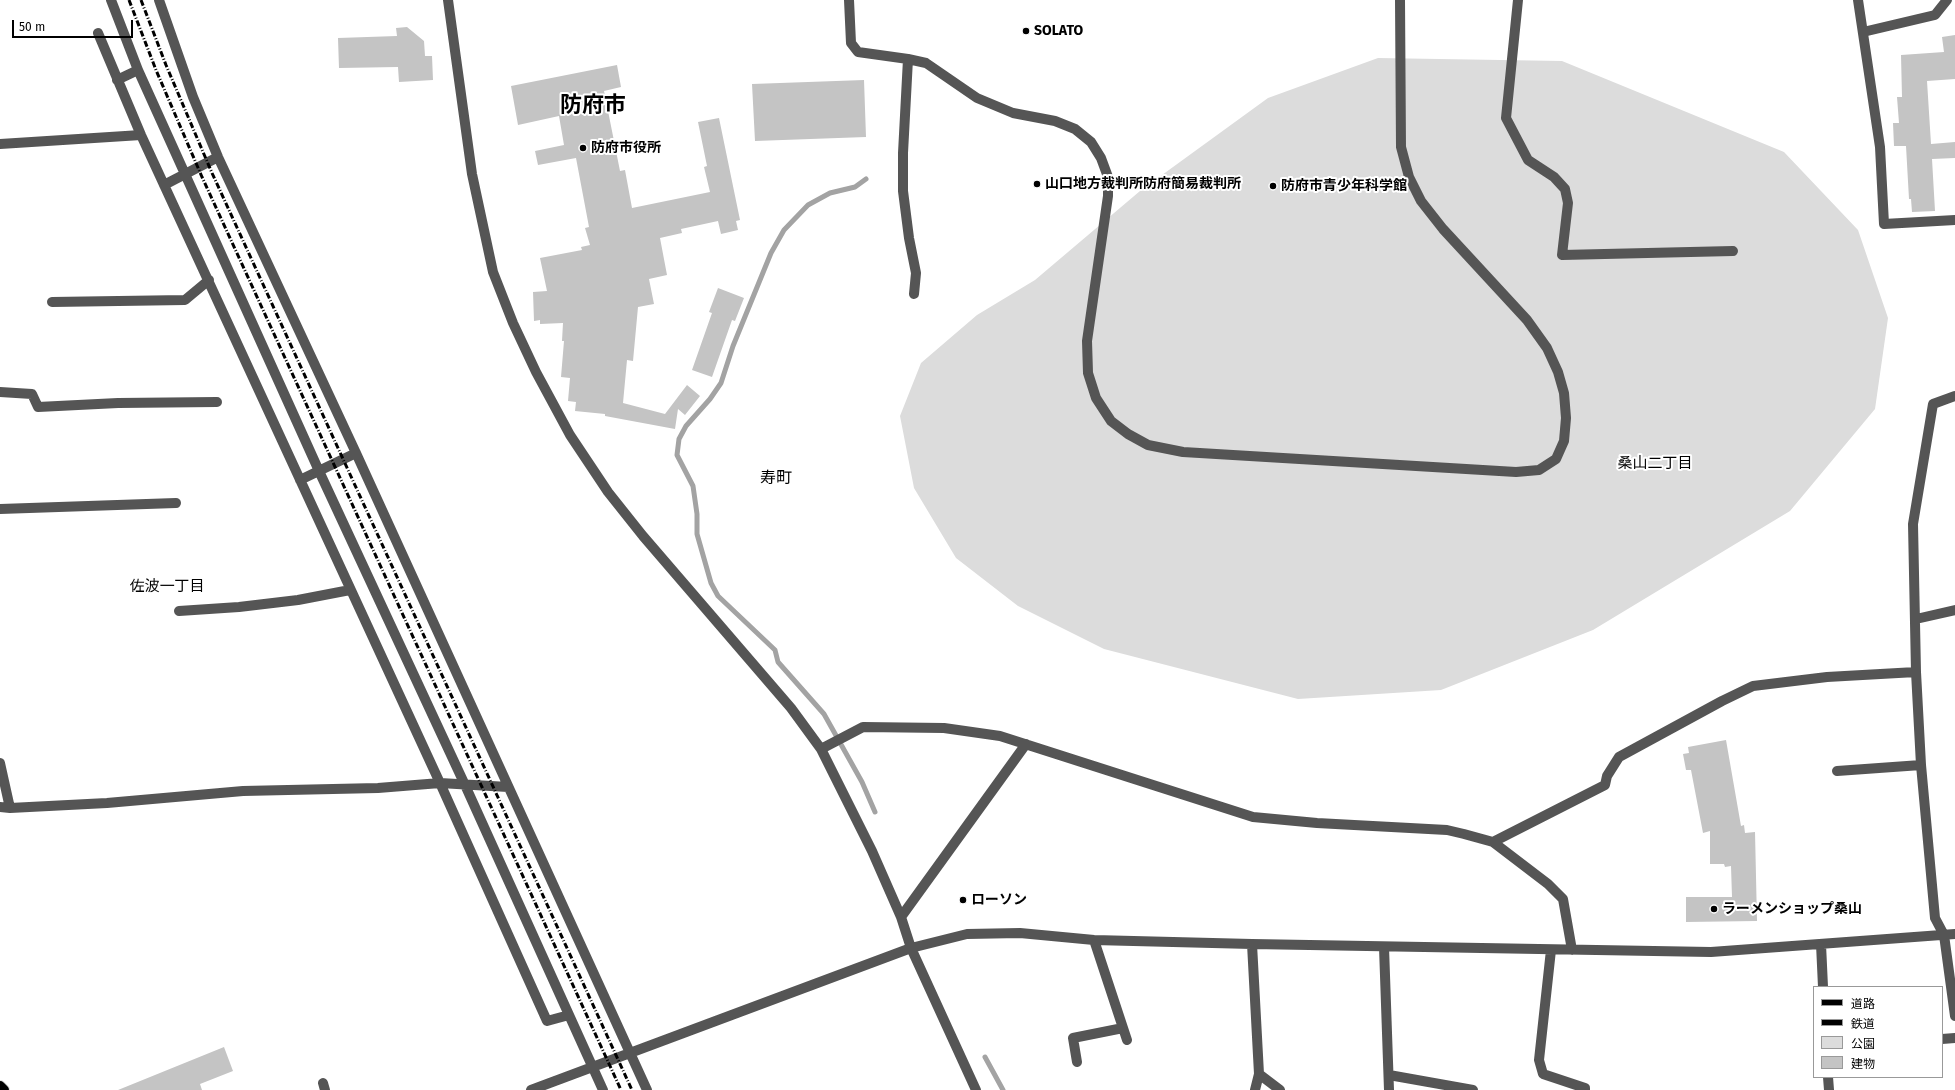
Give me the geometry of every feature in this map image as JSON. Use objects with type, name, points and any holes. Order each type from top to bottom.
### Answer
[{"type":"main road","points":[[0,1086],[4,1090]]},
{"type":"street","points":[[111,0],[138,70],[319,471],[465,785],[603,1090]]},
{"type":"street","points":[[159,0],[194,97],[218,157],[356,453],[421,600],[508,786],[646,1090]]},
{"type":"street","points":[[448,0],[472,174],[493,272],[513,323],[536,372],[570,435],[608,492],[643,536],[791,708],[821,749],[872,851],[901,917],[911,948],[976,1090]]},
{"type":"street","points":[[849,0],[851,43],[858,52],[926,63],[984,101],[1013,113],[1055,121],[1075,129],[1091,142],[1101,158],[1108,177],[1108,196],[1087,341],[1088,373],[1096,398],[1111,421],[1128,434],[1148,445],[1183,452],[1516,472],[1539,470],[1556,459],[1564,441],[1566,418],[1564,393],[1558,372],[1547,348],[1527,320],[1443,229],[1421,202],[1409,177],[1401,147],[1400,0]]},
{"type":"street","points":[[1518,0],[1506,118],[1528,160],[1554,177],[1565,189],[1568,203],[1562,255],[1733,251]]},
{"type":"street","points":[[1858,0],[1880,147],[1884,224],[1955,220]]},
{"type":"street","points":[[1863,32],[1935,15],[1947,0]]},
{"type":"street","points":[[98,33],[141,135],[440,783],[547,1021],[569,1015]]},
{"type":"street","points":[[908,59],[903,153],[903,191],[909,238],[916,273],[914,294]]},
{"type":"street","points":[[117,80],[138,70]]},
{"type":"street","points":[[0,144],[141,135]]},
{"type":"street","points":[[164,185],[218,157]]},
{"type":"street","points":[[52,302],[185,300],[208,280]]},
{"type":"street","points":[[0,392],[32,394],[38,406],[118,403],[217,402]]},
{"type":"street","points":[[1955,396],[1933,404],[1913,524],[1916,672],[1921,765],[1935,918],[1944,935],[1955,1016]]},
{"type":"street","points":[[300,480],[356,453]]},
{"type":"street","points":[[0,509],[176,503]]},
{"type":"street","points":[[179,611],[238,607],[291,601],[350,590]]},
{"type":"street","points":[[1916,619],[1955,610]]},
{"type":"street","points":[[1493,842],[1605,785],[1606,776],[1619,758],[1722,701],[1753,686],[1827,677],[1916,672]]},
{"type":"street","points":[[821,749],[863,727],[944,728],[1000,736],[1253,817],[1317,823],[1447,830],[1493,842],[1548,884],[1563,899],[1572,950]]},
{"type":"street","points":[[901,917],[1026,744]]},
{"type":"street","points":[[0,762],[5,807],[107,803],[243,791],[378,788],[440,783],[508,786]]},
{"type":"street","points":[[1837,771],[1921,765]]},
{"type":"street","points":[[531,1090],[911,948],[967,934],[1020,933],[1094,940],[1252,944],[1711,952],[1955,934]]},
{"type":"street","points":[[1094,940],[1127,1040]]},
{"type":"street","points":[[1252,944],[1259,1074],[1255,1090]]},
{"type":"street","points":[[1821,944],[1823,986]]},
{"type":"street","points":[[1384,947],[1389,1090]]},
{"type":"street","points":[[1551,950],[1539,1060],[1543,1074],[1585,1088],[1585,1090]]},
{"type":"street","points":[[1077,1062],[1073,1038],[1123,1028]]},
{"type":"street","points":[[1943,1039],[1955,1038]]},
{"type":"street","points":[[1259,1074],[1280,1090]]},
{"type":"street","points":[[1389,1075],[1473,1090]]},
{"type":"street","points":[[1828,1078],[1829,1090]]},
{"type":"green space","points":[[1378,58],[1562,61],[1784,152],[1858,230],[1888,318],[1875,409],[1790,511],[1593,630],[1441,690],[1298,699],[1104,649],[1018,606],[956,558],[914,488],[900,416],[921,363],[977,315],[1035,280],[1140,191],[1268,98]]},
{"type":"building","points":[[407,27],[424,41],[425,56],[432,56],[433,80],[399,82],[398,67],[339,68],[338,38],[397,36],[396,28]]},
{"type":"building","points":[[1955,35],[1955,79],[1927,81],[1931,144],[1955,142],[1955,158],[1932,159],[1935,211],[1912,212],[1911,199],[1909,199],[1906,146],[1894,146],[1893,123],[1899,123],[1897,97],[1902,97],[1901,55],[1944,52],[1942,37]]},
{"type":"building","points":[[617,65],[621,87],[604,91],[620,171],[625,170],[632,208],[710,192],[704,167],[707,166],[698,122],[719,118],[740,220],[736,221],[738,230],[721,234],[718,221],[681,229],[682,233],[660,238],[667,275],[649,279],[654,304],[638,307],[633,361],[627,360],[623,403],[665,414],[687,385],[700,396],[685,415],[678,409],[675,429],[605,416],[605,414],[575,411],[576,402],[568,401],[570,378],[561,377],[564,341],[562,341],[563,323],[540,324],[540,320],[534,321],[533,292],[547,291],[540,258],[582,250],[581,247],[590,245],[585,228],[589,227],[576,158],[538,165],[535,151],[564,145],[559,116],[518,125],[511,86]]},
{"type":"building","points":[[864,80],[866,137],[755,141],[752,84]]},
{"type":"building","points":[[718,288],[744,298],[735,321],[732,320],[712,377],[692,370],[712,313],[709,312]]},
{"type":"building","points":[[1726,740],[1741,826],[1744,825],[1745,833],[1755,832],[1757,921],[1686,922],[1686,897],[1732,897],[1731,866],[1725,867],[1724,864],[1710,864],[1710,831],[1703,833],[1691,770],[1686,770],[1683,754],[1689,753],[1688,747]]},
{"type":"building","points":[[224,1047],[233,1071],[200,1084],[202,1090],[118,1090]]},
{"type":"waterway","points":[[866,179],[855,187],[830,193],[808,205],[784,230],[771,253],[733,346],[721,383],[710,399],[686,426],[679,439],[677,455],[693,486],[697,514],[697,534],[711,583],[718,596],[775,650],[778,662],[824,714],[862,782],[875,812]]},
{"type":"waterway","points":[[985,1057],[1003,1090]]},
{"type":"railway","points":[[129,0],[156,70],[202,177],[621,1090]]},
{"type":"railway","points":[[141,0],[166,65],[212,173],[632,1090]]},
{"type":"place","name":"SOLATO","points":[[1026,31]]},
{"type":"place","name":"防府市役所","points":[[583,148]]},
{"type":"place","name":"山口地方裁判所防府簡易裁判所","points":[[1037,184]]},
{"type":"place","name":"防府市青少年科学館","points":[[1273,186]]},
{"type":"place","name":"ローソン","points":[[963,900]]},
{"type":"place","name":"ラーメンショップ桑山","points":[[1714,909]]},
{"type":"district","name":"防府市","points":[[593,106]]},
{"type":"district","name":"桑山二丁目","points":[[1655,464]]},
{"type":"district","name":"寿町","points":[[776,479]]},
{"type":"district","name":"佐波一丁目","points":[[167,587]]}]
